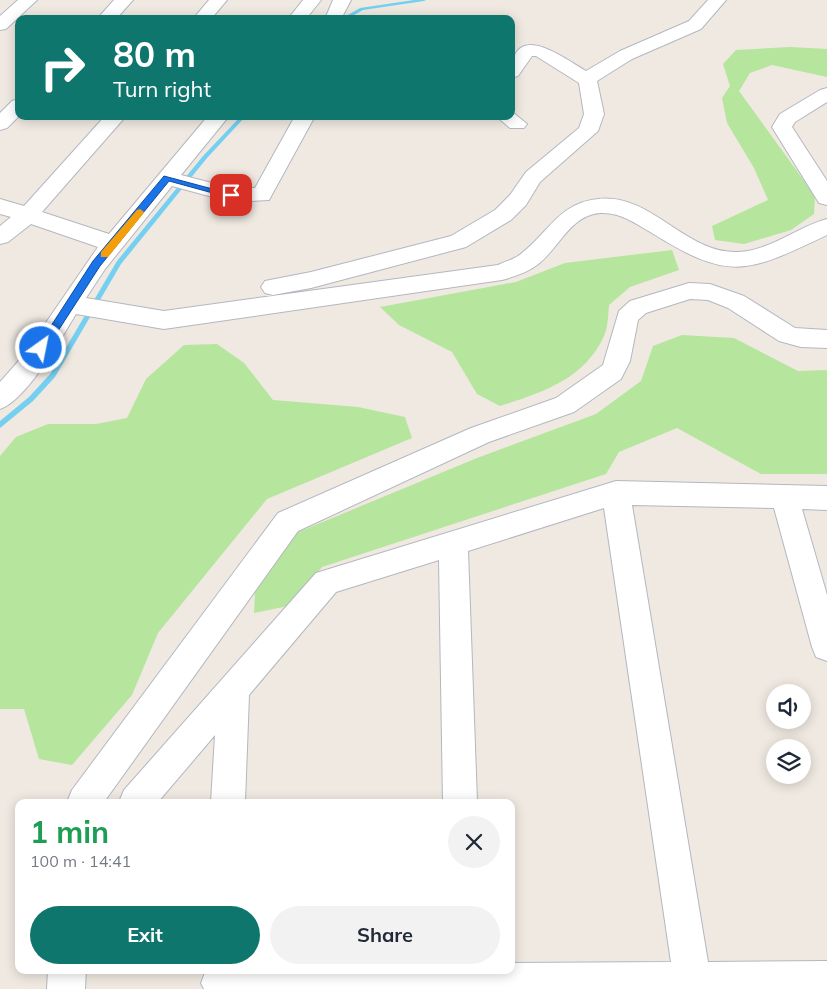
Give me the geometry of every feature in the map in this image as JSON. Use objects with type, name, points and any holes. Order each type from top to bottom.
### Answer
[{"type":"street","points":[[0,25],[28,0]]},
{"type":"street","points":[[110,15],[124,0]]},
{"type":"street","points":[[205,15],[218,0]]},
{"type":"street","points":[[301,15],[312,0]]},
{"type":"street","points":[[334,15],[342,0]]},
{"type":"street","points":[[586,79],[626,54],[695,24],[716,0]]},
{"type":"street","points":[[142,315],[312,280],[458,242],[503,215],[518,200],[533,176],[588,131],[594,114],[589,83],[586,79],[542,52],[534,50],[521,55],[515,65]]},
{"type":"street","points":[[827,94],[787,118],[782,127],[827,198]]},
{"type":"street","points":[[0,124],[15,109]]},
{"type":"street","points":[[0,237],[28,215],[112,120]]},
{"type":"street","points":[[0,399],[32,363],[75,304],[96,263],[171,178],[216,120]]},
{"type":"street","points":[[171,178],[231,195],[262,195],[303,120]]},
{"type":"street","points":[[0,206],[114,244]]},
{"type":"street","points":[[75,304],[164,320],[502,272],[529,260],[573,214],[598,206],[628,209],[694,249],[713,256],[736,260],[763,256],[827,226]]},
{"type":"street","points":[[86,799],[288,522],[480,435],[565,405],[612,372],[618,361],[627,317],[638,306],[689,291],[710,292],[736,302],[788,335],[801,338],[827,339]]},
{"type":"street","points":[[616,493],[694,982]]},
{"type":"street","points":[[139,799],[326,582],[616,493],[785,499],[827,498]]},
{"type":"street","points":[[785,499],[827,647]]},
{"type":"street","points":[[452,542],[460,799]]},
{"type":"street","points":[[228,799],[233,690]]},
{"type":"street","points":[[66,989],[67,974]]},
{"type":"street","points":[[221,980],[465,976],[694,982],[827,980]]},
{"type":"green space","points":[[790,47],[827,49],[827,77],[772,65],[750,73],[739,91],[815,196],[814,214],[791,230],[744,244],[715,240],[712,226],[768,200],[754,168],[727,123],[722,98],[730,86],[723,64],[736,50]]},
{"type":"green space","points":[[672,250],[679,270],[630,287],[609,305],[605,333],[596,351],[574,374],[531,396],[500,406],[477,394],[452,352],[399,325],[380,307],[516,282],[565,263]]},
{"type":"green space","points":[[682,335],[734,338],[798,371],[827,370],[827,474],[761,474],[677,428],[619,452],[606,474],[322,567],[293,605],[254,613],[255,592],[296,533],[477,458],[596,414],[641,381],[653,346]]},
{"type":"green space","points":[[217,344],[244,363],[273,400],[358,407],[405,417],[412,438],[267,499],[158,633],[132,695],[72,765],[39,759],[24,709],[0,709],[0,456],[16,437],[48,424],[96,424],[127,418],[146,379],[184,345]]},
{"type":"waterway","points":[[351,15],[362,9],[424,0]]},
{"type":"waterway","points":[[0,425],[31,399],[53,375],[119,263],[205,157],[240,120]]},
{"type":"slow traffic","points":[[104,255],[140,212]]},
{"type":"route","points":[[41,348],[96,263],[114,244],[167,178],[197,184],[231,195]]}]
